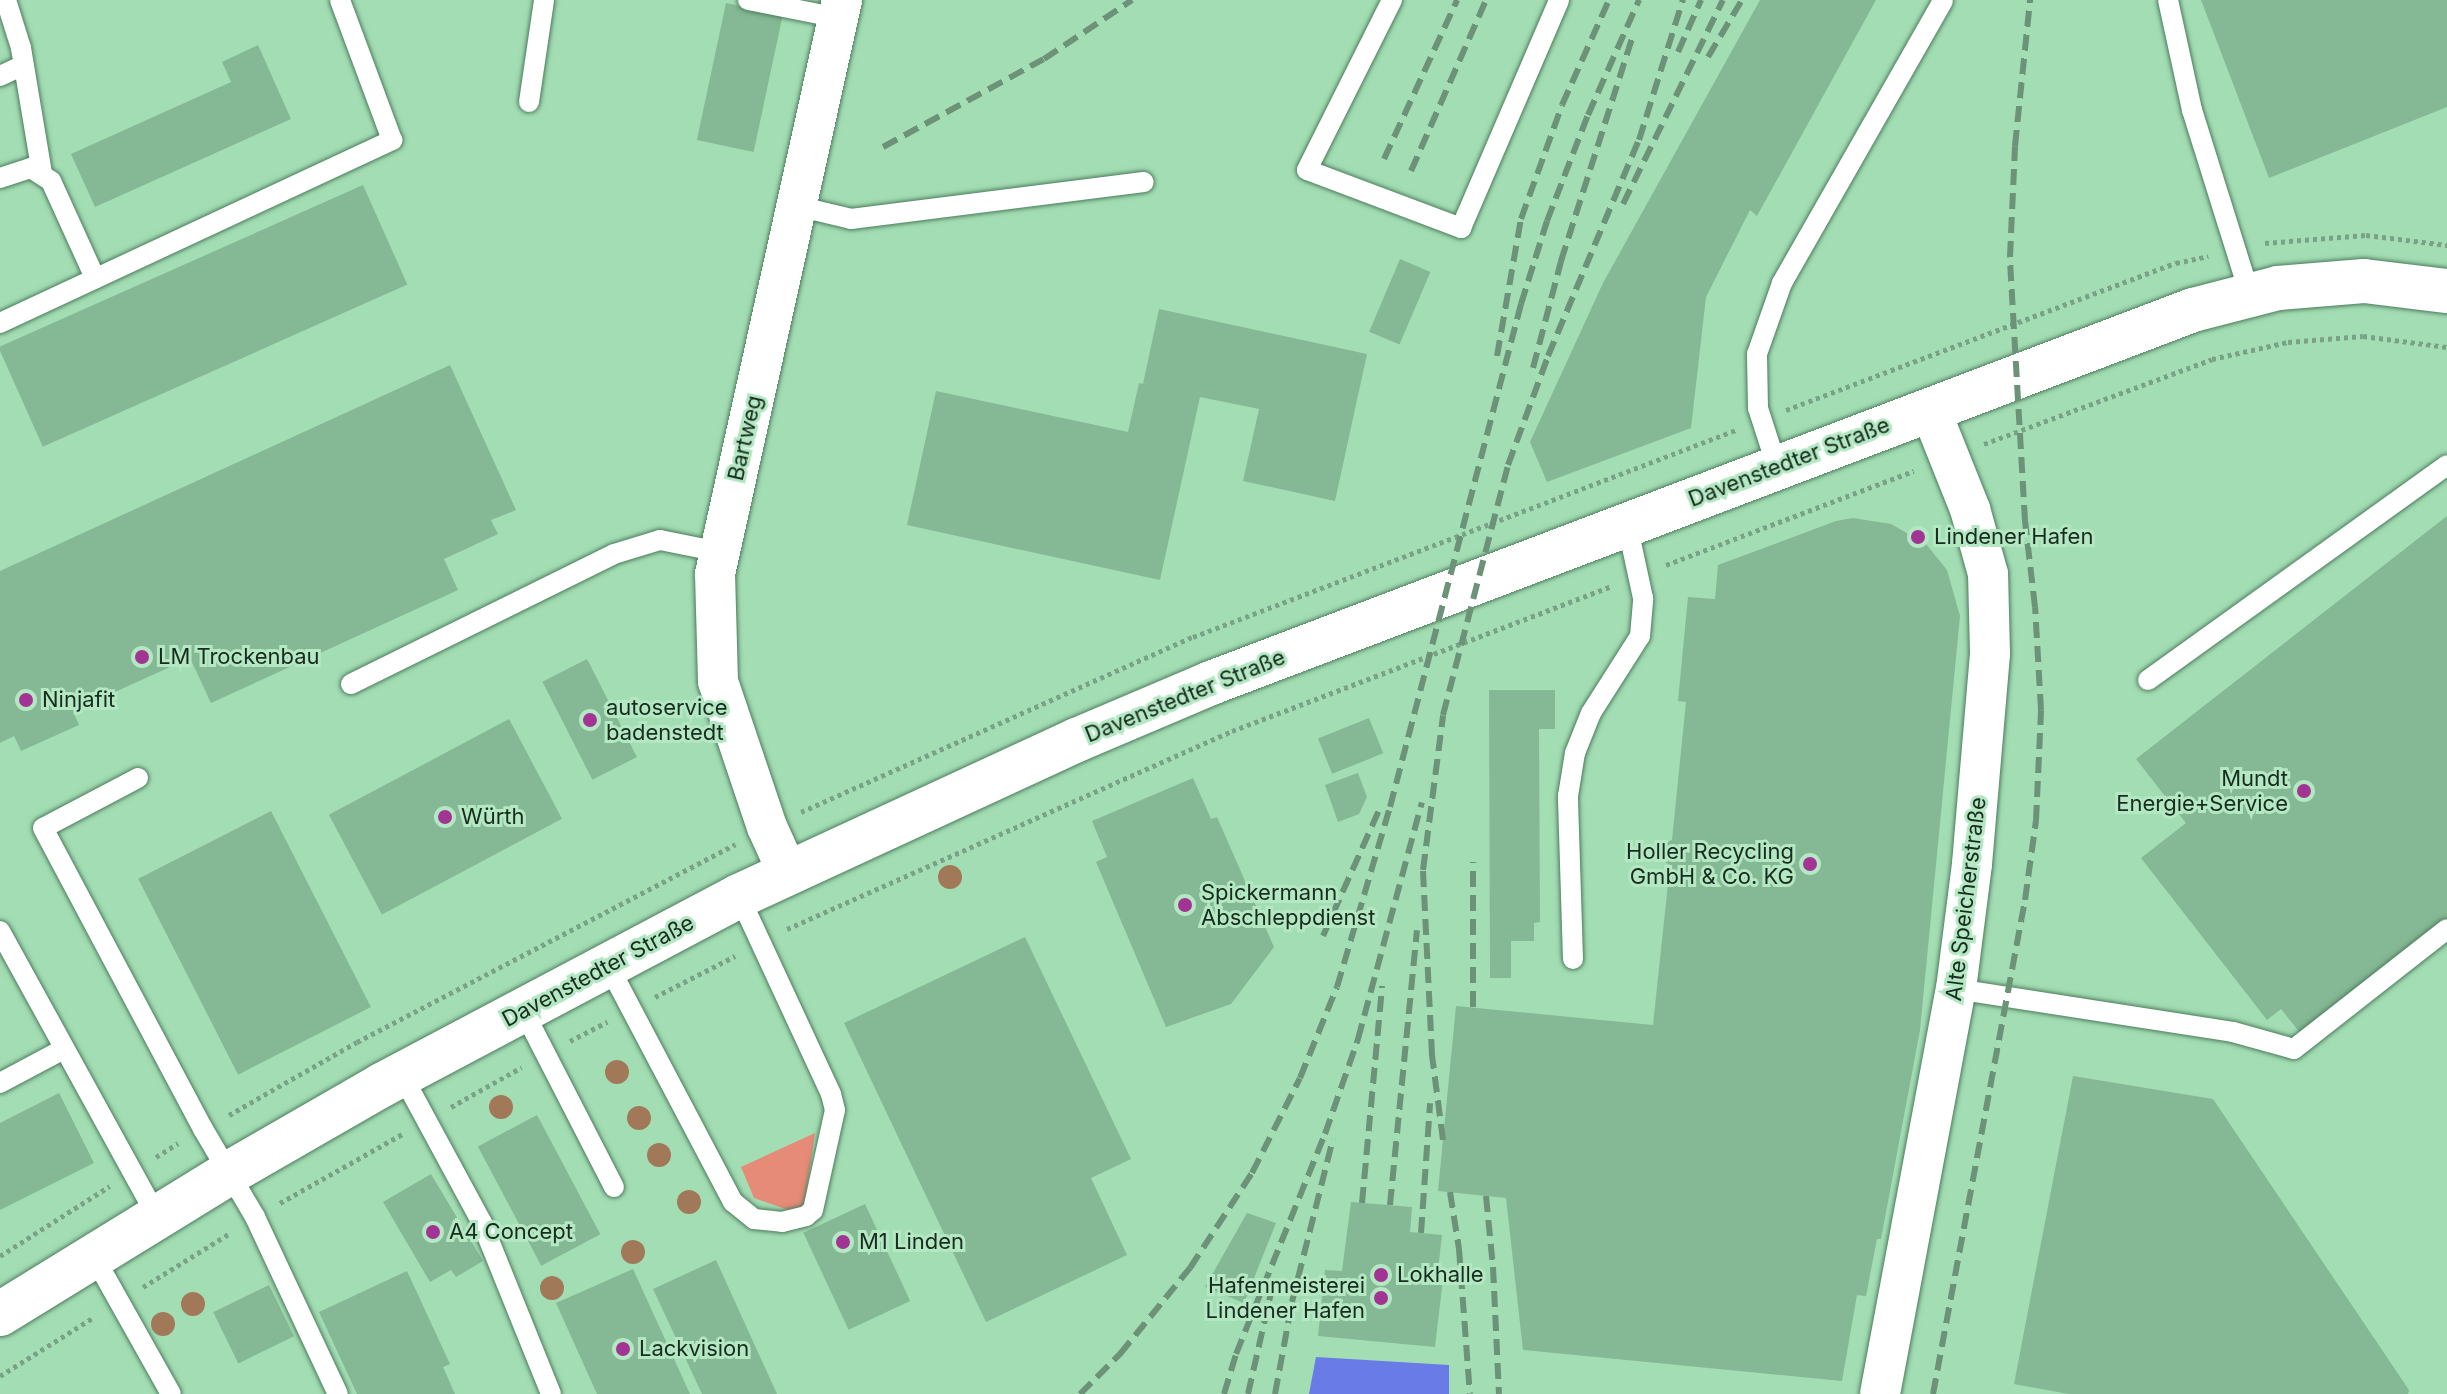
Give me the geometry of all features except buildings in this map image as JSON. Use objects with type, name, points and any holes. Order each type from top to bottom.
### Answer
[{"type":"street","name":"Bartweg","points":[[787,871],[767,827],[718,681],[715,574],[840,9]]},
{"type":"street","name":"Davenstedter Straße","points":[[0,1314],[229,1173],[402,1075],[739,896],[787,871],[1211,683],[2193,310],[2278,288],[2364,281],[2447,291]]},
{"type":"street","name":"Alte Speicherstraße","points":[[1880,1394],[1956,989],[1972,864],[1989,622],[1988,574],[1970,509],[1930,409]]},
{"type":"lane","points":[[6,0],[24,65],[42,174]]},
{"type":"lane","points":[[0,323],[392,140],[340,0]]},
{"type":"lane","points":[[529,102],[544,0]]},
{"type":"lane","points":[[748,0],[840,9]]},
{"type":"lane","points":[[1392,0],[1307,170],[1461,228],[1559,0]]},
{"type":"lane","points":[[2168,0],[2192,110],[2250,295]]},
{"type":"lane","points":[[1777,467],[1758,408],[1757,354],[1782,283],[1943,1]]},
{"type":"lane","points":[[0,76],[24,65]]},
{"type":"lane","points":[[0,178],[31,168],[51,181],[95,278]]},
{"type":"lane","points":[[797,206],[851,219],[1144,182]]},
{"type":"lane","points":[[2148,680],[2447,465]]},
{"type":"lane","points":[[1573,959],[1568,796],[1575,753],[1591,713],[1640,636],[1643,598],[1627,524]]},
{"type":"lane","points":[[351,684],[614,554],[660,540],[720,552]]},
{"type":"lane","points":[[138,778],[43,828],[255,1217],[338,1394]]},
{"type":"lane","points":[[608,965],[733,1202],[754,1219],[782,1222],[806,1216],[813,1210],[835,1110],[739,896]]},
{"type":"lane","points":[[1956,989],[2233,1032],[2294,1049],[2447,929]]},
{"type":"lane","points":[[0,931],[157,1216]]},
{"type":"lane","points":[[523,1010],[614,1187]]},
{"type":"lane","points":[[0,1083],[64,1049]]},
{"type":"lane","points":[[402,1075],[494,1250],[551,1394]]},
{"type":"lane","points":[[93,1255],[171,1394]]},
{"type":"path","points":[[0,1376],[255,1217],[630,1009],[761,942],[1098,788],[1232,731],[1949,457],[2228,356],[2288,342],[2363,336],[2447,347]]},
{"type":"shaded area","points":[[0,0],[2447,0],[2447,1394],[0,1394]]},
{"type":"shaded area","points":[[815,1133],[804,1208],[794,1212],[754,1198],[741,1167]]},
{"type":"water","points":[[1316,1357],[1449,1365],[1449,1394],[1309,1394]]},
{"type":"railway","points":[[883,147],[1044,59],[1132,0]]},
{"type":"railway","points":[[1384,159],[1457,0]]},
{"type":"railway","points":[[1411,171],[1486,0]]},
{"type":"railway","points":[[1497,356],[1521,219],[1562,105],[1609,0]]},
{"type":"railway","points":[[1080,1394],[1120,1354],[1190,1268],[1252,1173],[1300,1078],[1337,987],[1390,807],[1521,304],[1547,221],[1588,115],[1639,0]]},
{"type":"railway","points":[[1443,1140],[1432,1055],[1423,870],[1443,715],[1508,465],[1548,356],[1639,140],[1683,0]]},
{"type":"railway","points":[[1678,52],[1701,0]]},
{"type":"railway","points":[[1623,204],[1723,0]]},
{"type":"railway","points":[[1708,57],[1742,0]]},
{"type":"railway","points":[[1933,1394],[2025,900],[2036,821],[2041,710],[2035,607],[2025,521],[2010,257],[2015,146],[2030,0]]},
{"type":"railway","points":[[1533,368],[1561,261],[1632,39]]},
{"type":"railway","points":[[1224,1394],[1236,1354],[1325,1134],[1358,1039],[1422,802]]},
{"type":"railway","points":[[1323,936],[1380,808]]},
{"type":"railway","points":[[1473,862],[1473,1007]]},
{"type":"railway","points":[[1390,1205],[1417,930]]},
{"type":"railway","points":[[1362,1203],[1382,986]]},
{"type":"railway","points":[[1421,1233],[1430,1103]]},
{"type":"railway","points":[[1275,1394],[1292,1302],[1333,1139]]},
{"type":"railway","points":[[1450,1192],[1459,1249],[1470,1394]]},
{"type":"railway","points":[[1486,1196],[1499,1394]]},
{"type":"railway","points":[[1248,1394],[1271,1293]]},
{"type":"place","name":"Lindener Hafen","points":[[1918,537]]},
{"type":"place","name":"LM Trockenbau","points":[[142,657]]},
{"type":"place","name":"Ninjafit","points":[[26,700]]},
{"type":"place","name":"autoservice badenstedt","points":[[590,720]]},
{"type":"place","name":"Mundt Energie+Service","points":[[2304,791]]},
{"type":"place","name":"Würth","points":[[445,817]]},
{"type":"place","name":"Holler Recycling GmbH & Co. KG","points":[[1810,864]]},
{"type":"place","name":"Spickermann Abschleppdienst","points":[[1185,905]]},
{"type":"place","name":"A4 Concept","points":[[433,1232]]},
{"type":"place","name":"M1 Linden","points":[[843,1242]]},
{"type":"place","name":"Lokhalle","points":[[1381,1275]]},
{"type":"place","name":"Hafenmeisterei Lindener Hafen","points":[[1381,1298]]},
{"type":"place","name":"Lackvision","points":[[623,1349]]}]
